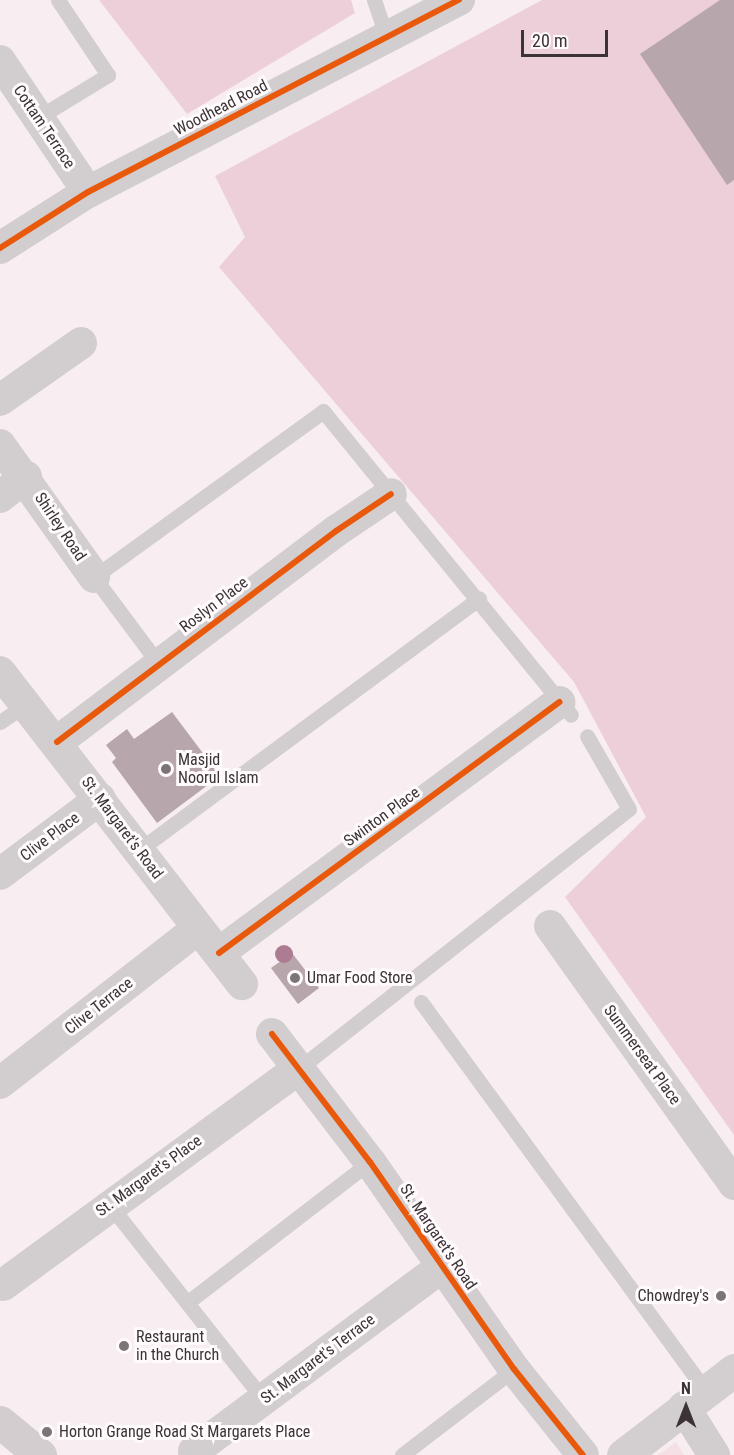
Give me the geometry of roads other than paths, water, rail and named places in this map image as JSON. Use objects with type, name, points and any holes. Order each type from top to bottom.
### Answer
[{"type":"main road","points":[[0,1422],[40,1455]]},
{"type":"street","name":"Woodhead Road","points":[[0,248],[88,192],[459,0]]},
{"type":"street","name":"Cottam Terrace","points":[[0,62],[88,192]]},
{"type":"street","points":[[0,400],[81,343]]},
{"type":"street","name":"Shirley Road","points":[[0,445],[26,477],[94,577]]},
{"type":"street","name":"Shirley Road","points":[[0,497],[26,477]]},
{"type":"street","name":"Roslyn Place","points":[[57,742],[158,663],[391,494]]},
{"type":"street","name":"St. Margaret's Road","points":[[0,672],[12,714],[57,742],[197,929],[219,953],[242,984]]},
{"type":"street","name":"Swinton Place","points":[[219,953],[566,709]]},
{"type":"street","name":"Clive Place","points":[[0,874],[100,799]]},
{"type":"street","name":"Summerseat Place","points":[[550,926],[734,1184]]},
{"type":"street","name":"Clive Terrace","points":[[0,1083],[197,929]]},
{"type":"street","name":"St. Margaret's Road","points":[[272,1034],[297,1070],[370,1162],[513,1369],[583,1455]]},
{"type":"street","name":"St. Margaret's Place","points":[[3,1285],[109,1204],[297,1070]]},
{"type":"street","name":"St. Margaret's Terrace","points":[[194,1451],[442,1267]]},
{"type":"street","points":[[622,1455],[734,1370]]},
{"type":"street","points":[[695,1399],[714,1455]]},
{"type":"lane","points":[[39,117],[108,75],[58,0]]},
{"type":"lane","points":[[374,0],[387,38]]},
{"type":"lane","points":[[158,663],[94,577],[323,411],[479,598],[566,709]]},
{"type":"lane","points":[[139,850],[479,598]]},
{"type":"lane","points":[[297,1070],[629,809],[588,736]]},
{"type":"lane","points":[[421,1002],[695,1399]]},
{"type":"lane","points":[[188,1302],[370,1162]]},
{"type":"lane","points":[[109,1204],[264,1400]]},
{"type":"lane","points":[[402,1455],[513,1369]]},
{"type":"place","name":"Masjid Noorul Islam","points":[[166,769]]},
{"type":"place","name":"Umar Food Store","points":[[295,978]]},
{"type":"place","name":"Chowdrey's","points":[[721,1296]]},
{"type":"place","name":"Restaurant in the Church","points":[[124,1346]]},
{"type":"place","name":"Horton Grange Road St Margarets Place","points":[[47,1432]]}]
